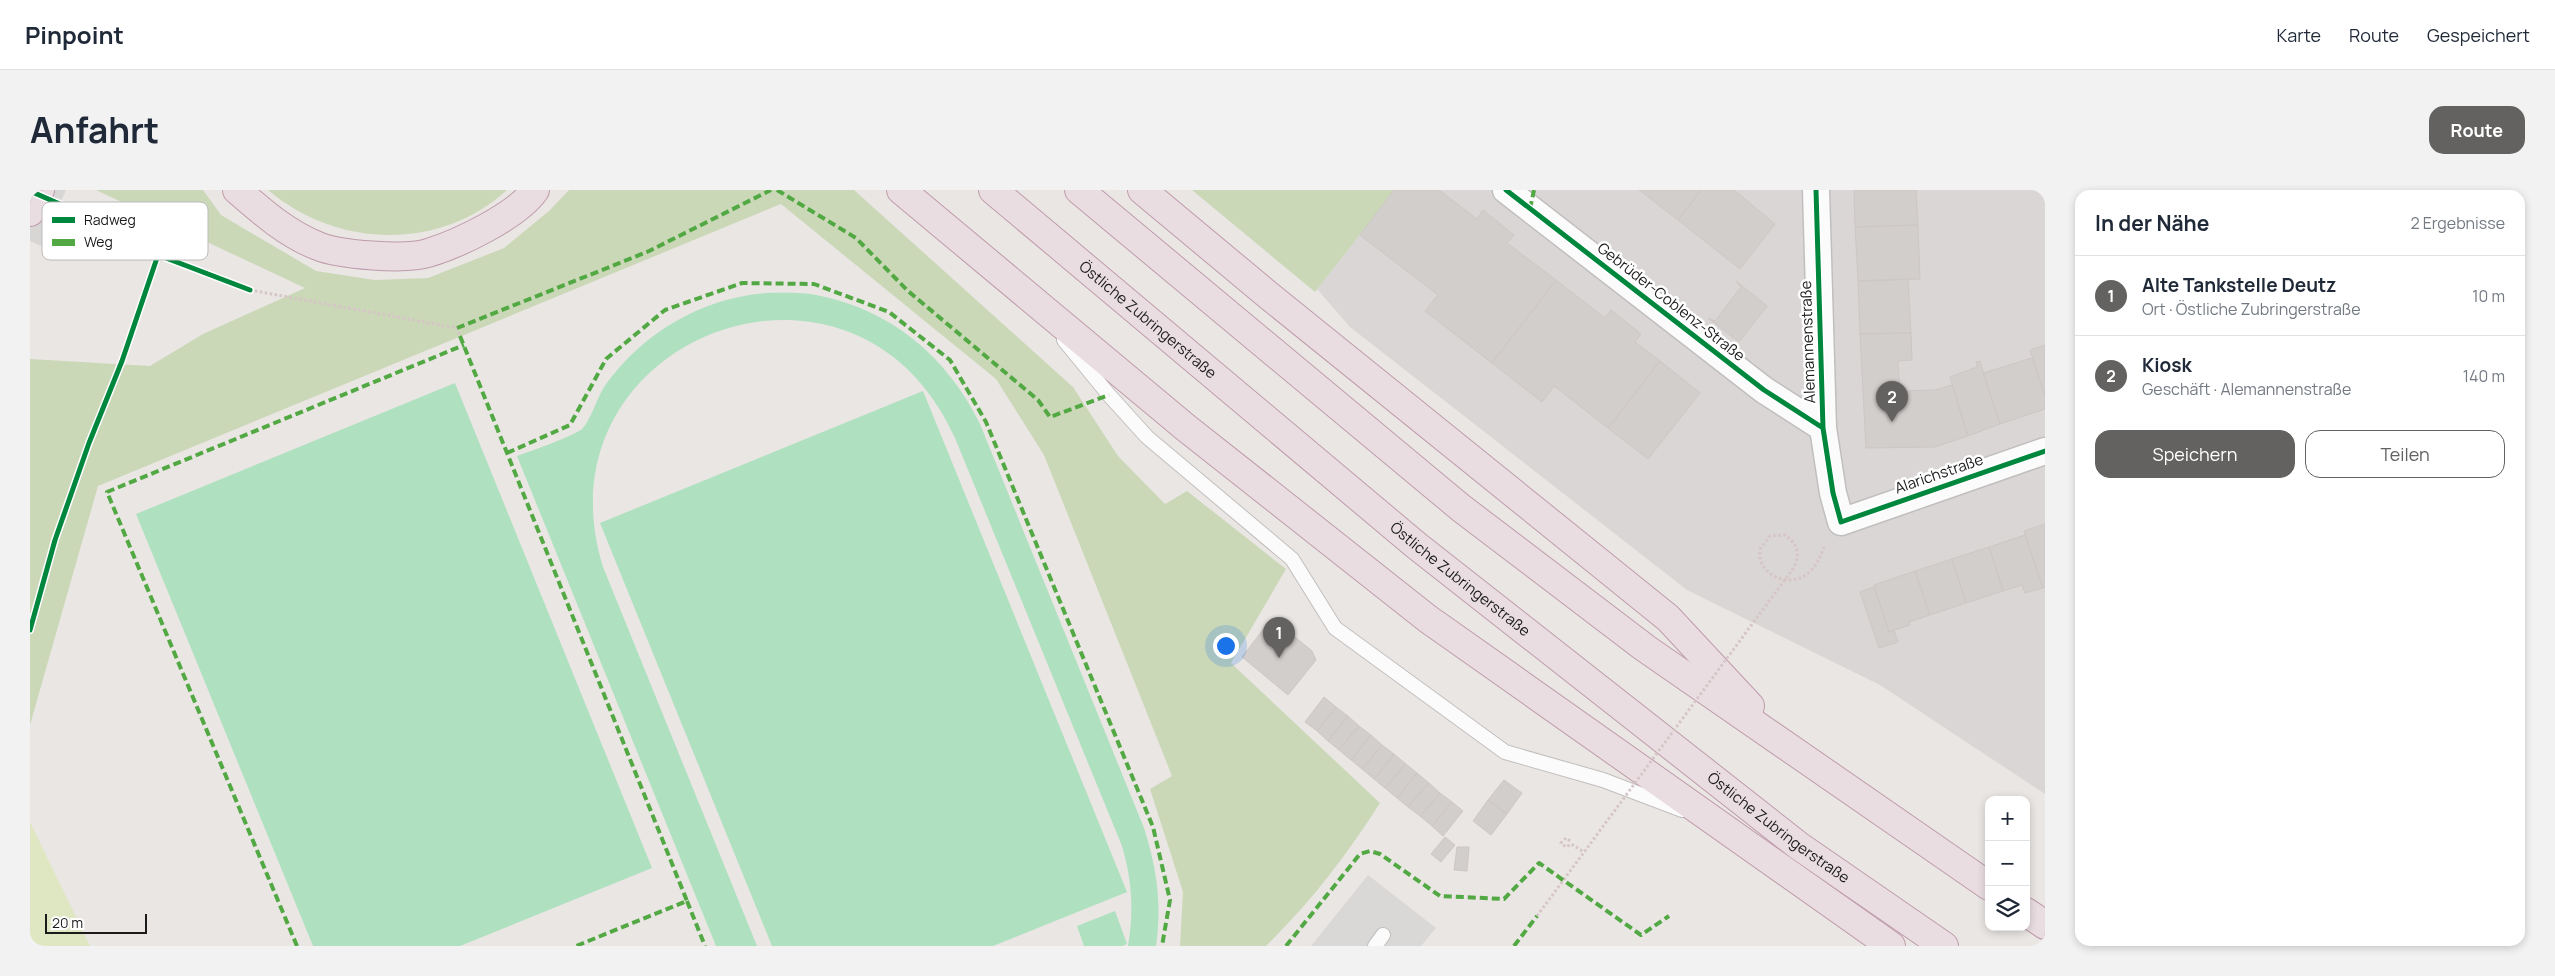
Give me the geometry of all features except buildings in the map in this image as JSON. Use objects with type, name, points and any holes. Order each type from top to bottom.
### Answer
[{"type":"highway","points":[[30,212],[40,190]]},
{"type":"highway","points":[[237,190],[273,221],[319,247],[372,256],[426,254],[488,229],[535,190]]},
{"type":"highway","points":[[901,190],[1185,427],[1428,619],[1891,946]]},
{"type":"highway","name":"Östliche Zubringerstraße","points":[[992,190],[1418,546],[1799,846],[1944,946]]},
{"type":"highway","points":[[1079,190],[1461,508],[1645,648],[1985,883]]},
{"type":"highway","points":[[1142,190],[1268,295],[1668,618],[1783,742]]},
{"type":"highway","points":[[1166,190],[1268,295]]},
{"type":"highway","points":[[2030,915],[2045,925]]},
{"type":"street","name":"Gebrüder-Coblenz-Straße","points":[[1506,190],[1764,390],[1823,428]]},
{"type":"street","name":"Alemannenstraße","points":[[1816,190],[1823,428],[1832,493],[1840,522]]},
{"type":"street","name":"Alarichstraße","points":[[1840,522],[2045,451]]},
{"type":"lane","points":[[1030,297],[1109,395],[1147,437],[1292,558],[1335,628],[1505,752],[1603,780],[1714,822]]},
{"type":"path","points":[[250,290],[457,328],[460,336]]},
{"type":"path","points":[[1537,916],[1780,585],[1786,578],[1792,570],[1797,562],[1799,553],[1796,545],[1785,535],[1778,534],[1764,542],[1759,556],[1764,569],[1782,579],[1788,580],[1795,580],[1806,575],[1818,564],[1827,540],[1840,522]]},
{"type":"path","points":[[1570,842],[1584,852]]},
{"type":"shaded area","points":[[1395,190],[2045,190],[2045,794],[1880,685],[1687,590],[1350,327],[1317,289]]},
{"type":"shaded area","points":[[1368,875],[1436,928],[1421,946],[1311,946]]},
{"type":"green space","points":[[96,190],[203,190],[221,215],[316,271],[375,280],[428,278],[504,248],[549,211],[569,190],[854,190],[1073,387],[1118,456],[1165,504],[1187,491],[1286,569],[1231,663],[1380,803],[1327,878],[1298,913],[1266,946],[1180,946],[1183,892],[1150,789],[1172,776],[1044,455],[996,379],[781,204],[98,486],[30,725],[30,359],[150,366],[203,334],[305,288],[208,243],[208,202],[122,202]]},
{"type":"green space","points":[[268,190],[507,190],[480,210],[451,224],[419,233],[388,235],[356,232],[324,223],[295,209]]},
{"type":"green space","points":[[1192,190],[1395,190],[1315,292]]},
{"type":"green space","points":[[766,293],[816,295],[868,311],[892,324],[913,339],[951,377],[967,400],[980,424],[1144,828],[1157,887],[1158,931],[1156,946],[1128,946],[1131,896],[1122,846],[955,438],[908,370],[848,331],[781,320],[715,333],[657,366],[614,419],[594,487],[603,567],[757,946],[716,946],[517,456],[562,439],[583,428],[606,384],[621,365],[656,334],[697,310],[742,296]]},
{"type":"green space","points":[[455,383],[652,868],[460,946],[313,946],[136,514]]},
{"type":"green space","points":[[923,391],[1127,892],[993,946],[772,946],[600,523]]},
{"type":"green space","points":[[30,822],[90,946],[30,946]]},
{"type":"green space","points":[[1115,911],[1127,944],[1122,946],[1084,946],[1077,926]]},
{"type":"pier","points":[[30,190],[66,190],[61,202],[42,202],[42,244],[41,246],[30,241]]},
{"type":"marked path","points":[[457,328],[647,252],[771,190]]},
{"type":"marked path","points":[[777,190],[856,238],[908,291],[1038,400],[1050,417],[1109,395]]},
{"type":"marked path","points":[[1530,209],[1534,190]]},
{"type":"marked path","points":[[507,453],[570,425],[606,359],[665,310],[742,283],[814,284],[889,312],[950,360],[986,422],[1153,827],[1170,900],[1162,946]]},
{"type":"marked path","points":[[460,336],[687,901],[576,946]]},
{"type":"marked path","points":[[297,946],[107,492],[464,345]]},
{"type":"marked path","points":[[1286,946],[1360,854],[1370,851],[1380,854],[1440,896],[1504,899],[1539,863],[1641,935],[1669,916]]},
{"type":"marked path","points":[[687,901],[705,946]]},
{"type":"marked path","points":[[1514,946],[1537,916]]},
{"type":"cycle path","points":[[1506,190],[1764,390],[1823,428]]},
{"type":"cycle path","points":[[1816,190],[1823,428],[1833,493],[1841,522],[2045,451]]},
{"type":"cycle path","points":[[30,191],[55,202]]},
{"type":"cycle path","points":[[30,630],[55,540],[89,443],[122,361],[156,260]]},
{"type":"cycle path","points":[[171,260],[250,290]]},
{"type":"place","name":"Kiosk","points":[[1892,422]]},
{"type":"place","name":"Alte Tankstelle Deutz","points":[[1279,658]]}]
